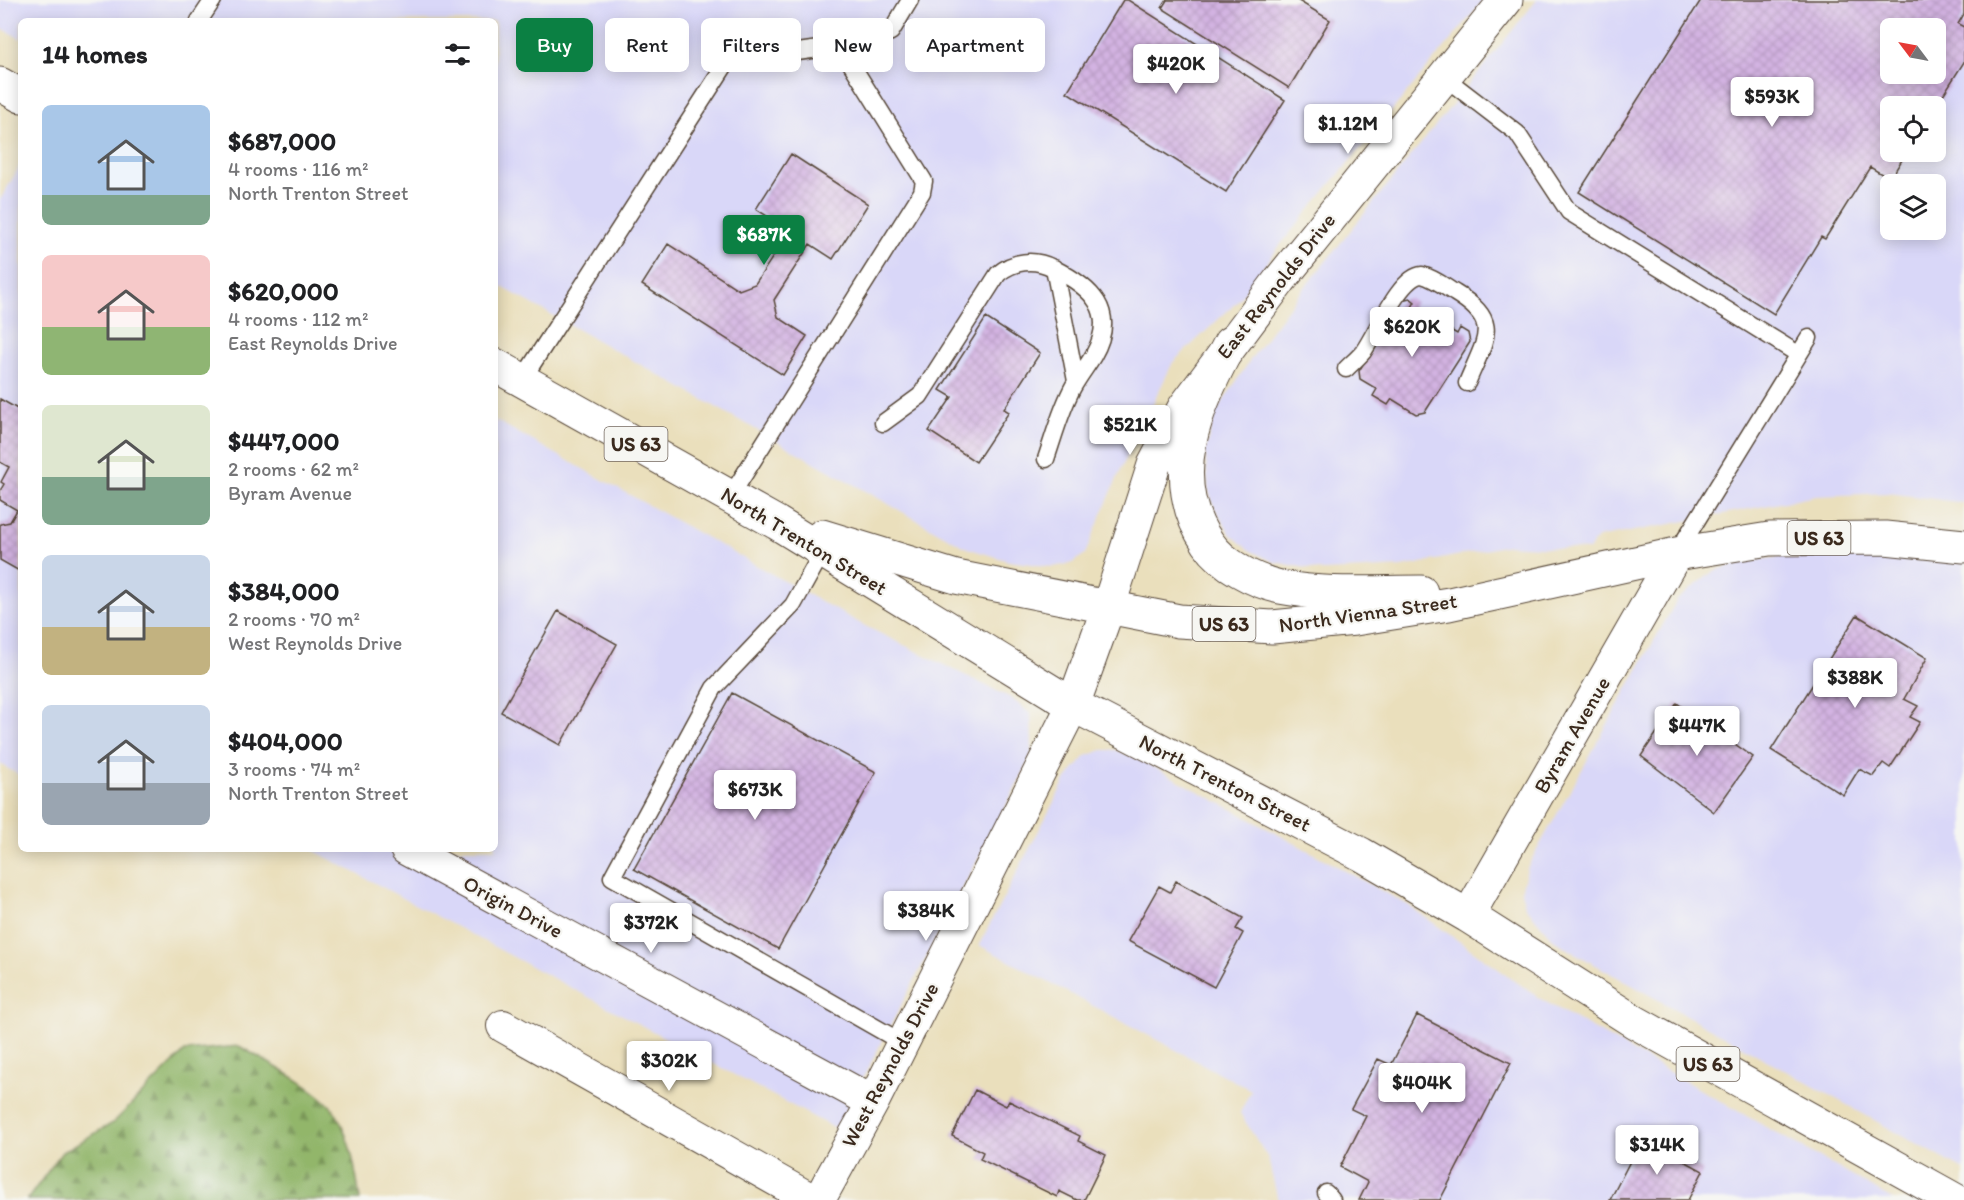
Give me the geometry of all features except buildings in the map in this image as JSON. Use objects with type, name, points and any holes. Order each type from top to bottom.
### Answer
[{"type":"main road","name":"East Reynolds Drive","points":[[1073,705],[1108,608],[1154,465],[1167,437],[1230,343],[1506,0]]},
{"type":"main road","points":[[0,84],[18,94]]},
{"type":"main road","points":[[1230,343],[1209,382],[1185,468],[1189,508],[1203,535],[1227,563],[1278,586],[1322,593],[1425,592],[1539,585]]},
{"type":"main road","name":"North Trenton Street","points":[[509,373],[777,523],[1073,705],[1361,854],[1468,915],[1635,1022],[1955,1200]]},
{"type":"main road","name":"North Vienna Street","points":[[777,523],[956,577],[1179,621],[1272,627],[1366,617],[1539,585],[1676,554],[1769,539],[1885,538],[1964,546]]},
{"type":"street","name":"Byram Avenue","points":[[1468,915],[1676,554]]},
{"type":"street","name":"West Reynolds Drive","points":[[819,1200],[873,1102],[1073,705]]},
{"type":"street","name":"Origin Drive","points":[[412,852],[873,1102]]},
{"type":"street","points":[[503,1026],[812,1200]]},
{"type":"lane","points":[[201,18],[213,0]]},
{"type":"lane","points":[[893,29],[910,0]]},
{"type":"lane","points":[[509,373],[727,62],[813,50]]},
{"type":"lane","points":[[730,497],[922,192],[924,181],[856,72]]},
{"type":"lane","points":[[1444,77],[1517,133],[1569,212],[1798,354]]},
{"type":"lane","points":[[883,423],[920,396],[998,274],[1006,267],[1023,262],[1038,263],[1054,268],[1086,288],[1101,307],[1103,324],[1100,341],[1076,381],[1046,459]]},
{"type":"lane","points":[[1054,268],[1076,381]]},
{"type":"lane","points":[[1346,369],[1362,354],[1404,284],[1415,275],[1422,275],[1471,302],[1484,317],[1485,333],[1467,383]]},
{"type":"lane","points":[[1676,554],[1809,338]]},
{"type":"lane","points":[[823,551],[793,605],[714,688],[612,877],[903,1043]]},
{"type":"shaded area","points":[[0,0],[1484,0],[1284,240],[1237,302],[1173,362],[1121,469],[1085,554],[1072,563],[1053,567],[1009,561],[967,548],[498,285],[498,18],[18,18],[18,37],[0,27]]},
{"type":"shaded area","points":[[1537,0],[1964,0],[1964,503],[1889,493],[1816,496],[1597,538],[1589,550],[1508,545],[1402,567],[1323,571],[1274,562],[1251,551],[1231,535],[1214,507],[1208,489],[1205,451],[1216,412],[1253,356],[1297,297]]},
{"type":"shaded area","points":[[18,169],[18,774],[0,764],[0,200]]},
{"type":"shaded area","points":[[498,422],[863,625],[1011,698],[1031,714],[1032,752],[1027,766],[836,1129],[317,852],[498,852]]},
{"type":"shaded area","points":[[1795,555],[1873,555],[1964,562],[1964,1170],[1569,950],[1552,938],[1525,906],[1521,891],[1528,866],[1677,600],[1714,571],[1741,562]]},
{"type":"shaded area","points":[[1103,750],[1116,750],[1139,759],[1408,905],[1539,998],[1894,1200],[1278,1200],[1268,1158],[1240,1113],[1251,1090],[979,945],[1066,779],[1086,756]]},
{"type":"green space","points":[[239,1046],[307,1086],[330,1106],[342,1125],[349,1146],[360,1200],[27,1200],[62,1152],[113,1123],[185,1051]]}]
